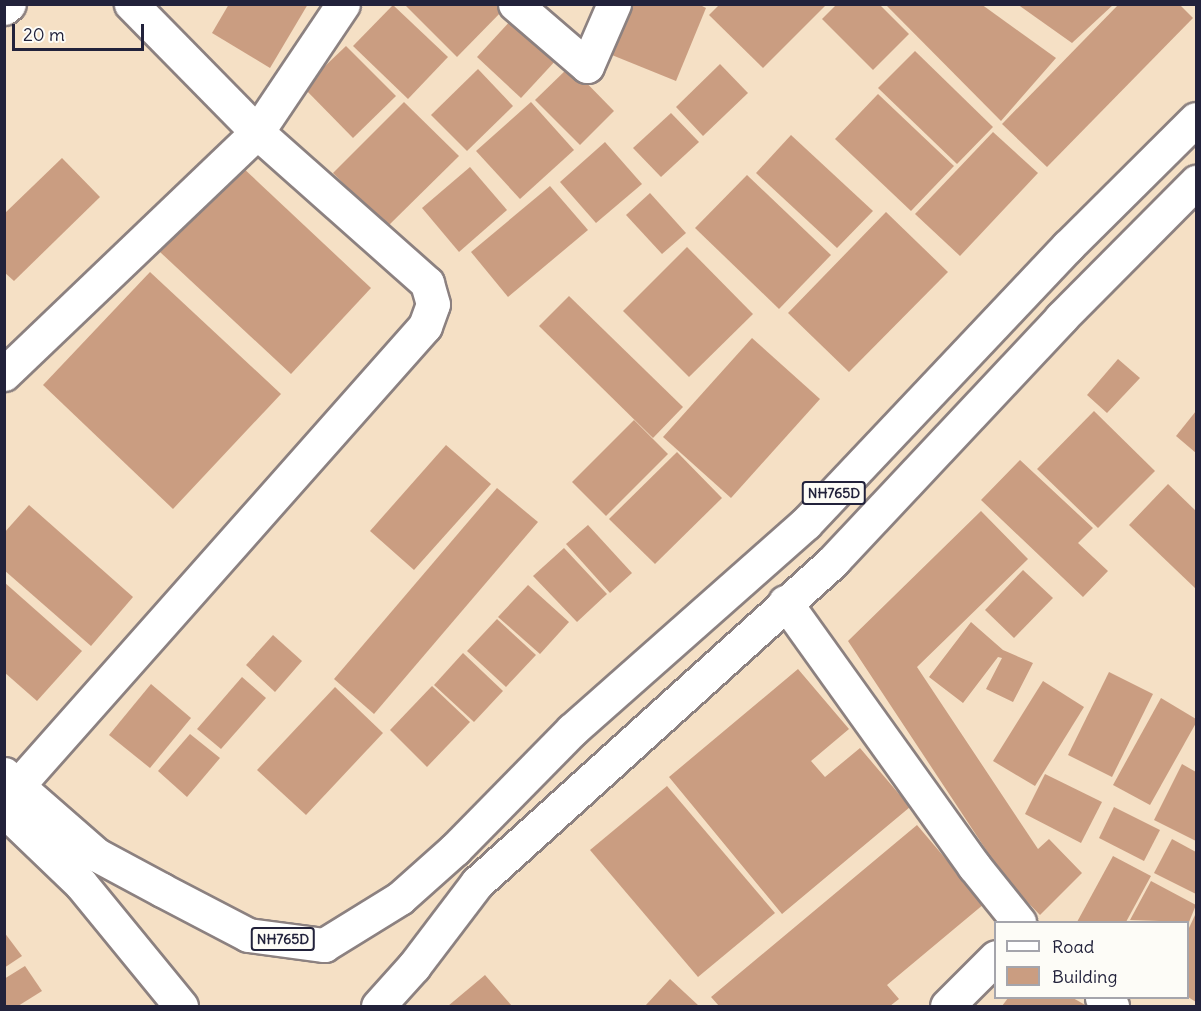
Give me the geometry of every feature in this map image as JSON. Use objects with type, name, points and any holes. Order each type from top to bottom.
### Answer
[{"type":"main road","points":[[4,8],[9,4]]},
{"type":"main road","points":[[131,4],[257,132],[427,283],[433,304],[425,326],[9,789],[81,884],[182,1006]]},
{"type":"main road","points":[[4,374],[257,132],[343,4]]},
{"type":"main road","points":[[515,4],[586,66],[614,4]]},
{"type":"main road","name":"NH765D","points":[[9,789],[97,855],[249,934],[324,945],[408,891],[572,730],[806,523],[1068,246],[1197,119]]},
{"type":"main road","name":"NH765D","points":[[378,1006],[414,966],[477,883],[834,560],[1061,318],[1197,183]]},
{"type":"main road","points":[[785,602],[974,866],[1018,921]]},
{"type":"main road","points":[[947,1006],[994,959]]},
{"type":"building","points":[[229,4],[308,4],[270,68],[212,33]]},
{"type":"building","points":[[404,4],[504,4],[506,7],[457,57]]},
{"type":"building","points":[[621,4],[698,4],[706,8],[676,81],[602,51]]},
{"type":"building","points":[[720,4],[827,4],[763,68],[709,15]]},
{"type":"building","points":[[885,4],[981,4],[1056,58],[1001,121]]},
{"type":"building","points":[[1017,4],[1114,4],[1072,43]]},
{"type":"building","points":[[1119,4],[1179,4],[1193,18],[1047,167],[1002,124]]},
{"type":"building","points":[[393,5],[448,57],[408,99],[353,46]]},
{"type":"building","points":[[836,5],[880,5],[909,34],[873,70],[822,19]]},
{"type":"building","points":[[514,17],[558,58],[521,98],[477,57]]},
{"type":"building","points":[[346,46],[396,96],[353,138],[303,87]]},
{"type":"building","points":[[915,51],[993,127],[957,164],[878,88]]},
{"type":"building","points":[[720,64],[748,93],[703,136],[676,107]]},
{"type":"building","points":[[570,66],[614,111],[580,145],[535,100]]},
{"type":"building","points":[[478,69],[513,106],[467,151],[431,115]]},
{"type":"building","points":[[878,94],[954,166],[911,211],[835,139]]},
{"type":"building","points":[[404,102],[459,156],[387,227],[333,173]]},
{"type":"building","points":[[531,102],[574,150],[520,199],[476,151]]},
{"type":"building","points":[[671,113],[699,142],[661,177],[633,148]]},
{"type":"building","points":[[993,132],[1038,173],[960,256],[915,214]]},
{"type":"building","points":[[791,135],[873,211],[837,248],[756,173]]},
{"type":"building","points":[[605,142],[642,184],[596,223],[560,182]]},
{"type":"building","points":[[62,158],[100,197],[14,281],[4,272],[4,214]]},
{"type":"building","points":[[241,166],[371,288],[291,374],[160,252]]},
{"type":"building","points":[[470,167],[507,210],[459,252],[422,208]]},
{"type":"building","points":[[747,175],[831,255],[779,309],[695,228]]},
{"type":"building","points":[[550,186],[588,230],[508,297],[471,252]]},
{"type":"building","points":[[650,193],[686,233],[662,254],[626,215]]},
{"type":"building","points":[[886,212],[948,272],[849,372],[788,313]]},
{"type":"building","points":[[687,247],[753,314],[689,377],[623,311]]},
{"type":"building","points":[[150,272],[281,394],[173,509],[43,385]]},
{"type":"building","points":[[569,296],[683,407],[653,438],[539,326]]},
{"type":"building","points":[[752,338],[820,399],[731,498],[663,437]]},
{"type":"building","points":[[1118,359],[1140,378],[1107,413],[1087,395]]},
{"type":"building","points":[[1094,411],[1155,471],[1098,528],[1037,469]]},
{"type":"building","points":[[1196,411],[1196,453],[1176,436]]},
{"type":"building","points":[[634,420],[668,454],[606,516],[572,482]]},
{"type":"building","points":[[446,445],[491,484],[414,570],[370,531]]},
{"type":"building","points":[[677,452],[722,498],[655,564],[609,519]]},
{"type":"building","points":[[1020,460],[1093,528],[1078,543],[1108,571],[1083,597],[981,500]]},
{"type":"building","points":[[1168,484],[1196,511],[1196,589],[1129,525]]},
{"type":"building","points":[[497,488],[538,522],[374,714],[334,679]]},
{"type":"building","points":[[29,505],[133,597],[91,646],[4,570],[4,533]]},
{"type":"building","points":[[981,511],[1028,559],[917,667],[1038,849],[1049,839],[1082,873],[1040,915],[1006,880],[848,641]]},
{"type":"building","points":[[588,525],[632,573],[610,593],[566,544]]},
{"type":"building","points":[[564,548],[607,594],[577,622],[533,576]]},
{"type":"building","points":[[1023,570],[1053,598],[1014,638],[985,610]]},
{"type":"building","points":[[4,582],[82,651],[37,701],[4,672]]},
{"type":"building","points":[[528,585],[569,622],[540,654],[498,617]]},
{"type":"building","points":[[497,619],[536,655],[506,687],[467,651]]},
{"type":"building","points":[[971,622],[1003,650],[1033,663],[1013,702],[986,689],[1002,658],[998,657],[963,703],[929,677]]},
{"type":"building","points":[[273,635],[302,661],[275,692],[246,665]]},
{"type":"building","points":[[463,653],[503,691],[474,722],[434,685]]},
{"type":"building","points":[[798,669],[849,729],[811,761],[825,777],[860,748],[910,807],[782,914],[669,777]]},
{"type":"building","points":[[1109,672],[1153,694],[1112,777],[1068,755]]},
{"type":"building","points":[[242,677],[266,698],[221,749],[197,729]]},
{"type":"building","points":[[1043,681],[1084,707],[1035,786],[993,761]]},
{"type":"building","points":[[151,684],[191,718],[150,768],[109,735]]},
{"type":"building","points":[[432,686],[470,722],[427,767],[390,730]]},
{"type":"building","points":[[335,687],[383,733],[306,815],[257,770]]},
{"type":"building","points":[[1161,698],[1196,719],[1196,723],[1150,805],[1113,785]]},
{"type":"building","points":[[190,734],[220,758],[187,797],[158,771]]},
{"type":"building","points":[[1182,764],[1196,772],[1196,841],[1154,820]]},
{"type":"building","points":[[1045,774],[1102,802],[1081,843],[1025,814]]},
{"type":"building","points":[[667,786],[775,913],[698,977],[590,850]]},
{"type":"building","points":[[1114,807],[1160,830],[1144,861],[1099,838]]},
{"type":"building","points":[[917,825],[984,904],[887,985],[899,999],[890,1006],[719,1006],[711,997]]},
{"type":"building","points":[[1172,839],[1196,852],[1196,894],[1154,873]]},
{"type":"building","points":[[1113,856],[1151,876],[1127,921],[1078,921]]},
{"type":"building","points":[[1151,881],[1196,905],[1189,922],[1130,920]]},
{"type":"building","points":[[1196,913],[1196,1002],[1189,998],[1189,928]]},
{"type":"building","points":[[4,932],[22,956],[4,968]]},
{"type":"building","points":[[25,966],[42,991],[18,1006],[4,1006],[4,979]]},
{"type":"building","points":[[485,975],[512,1006],[448,1006]]},
{"type":"building","points":[[670,979],[699,1006],[645,1006]]},
{"type":"building","points":[[1007,999],[1075,999],[1087,1006],[1002,1006]]}]
